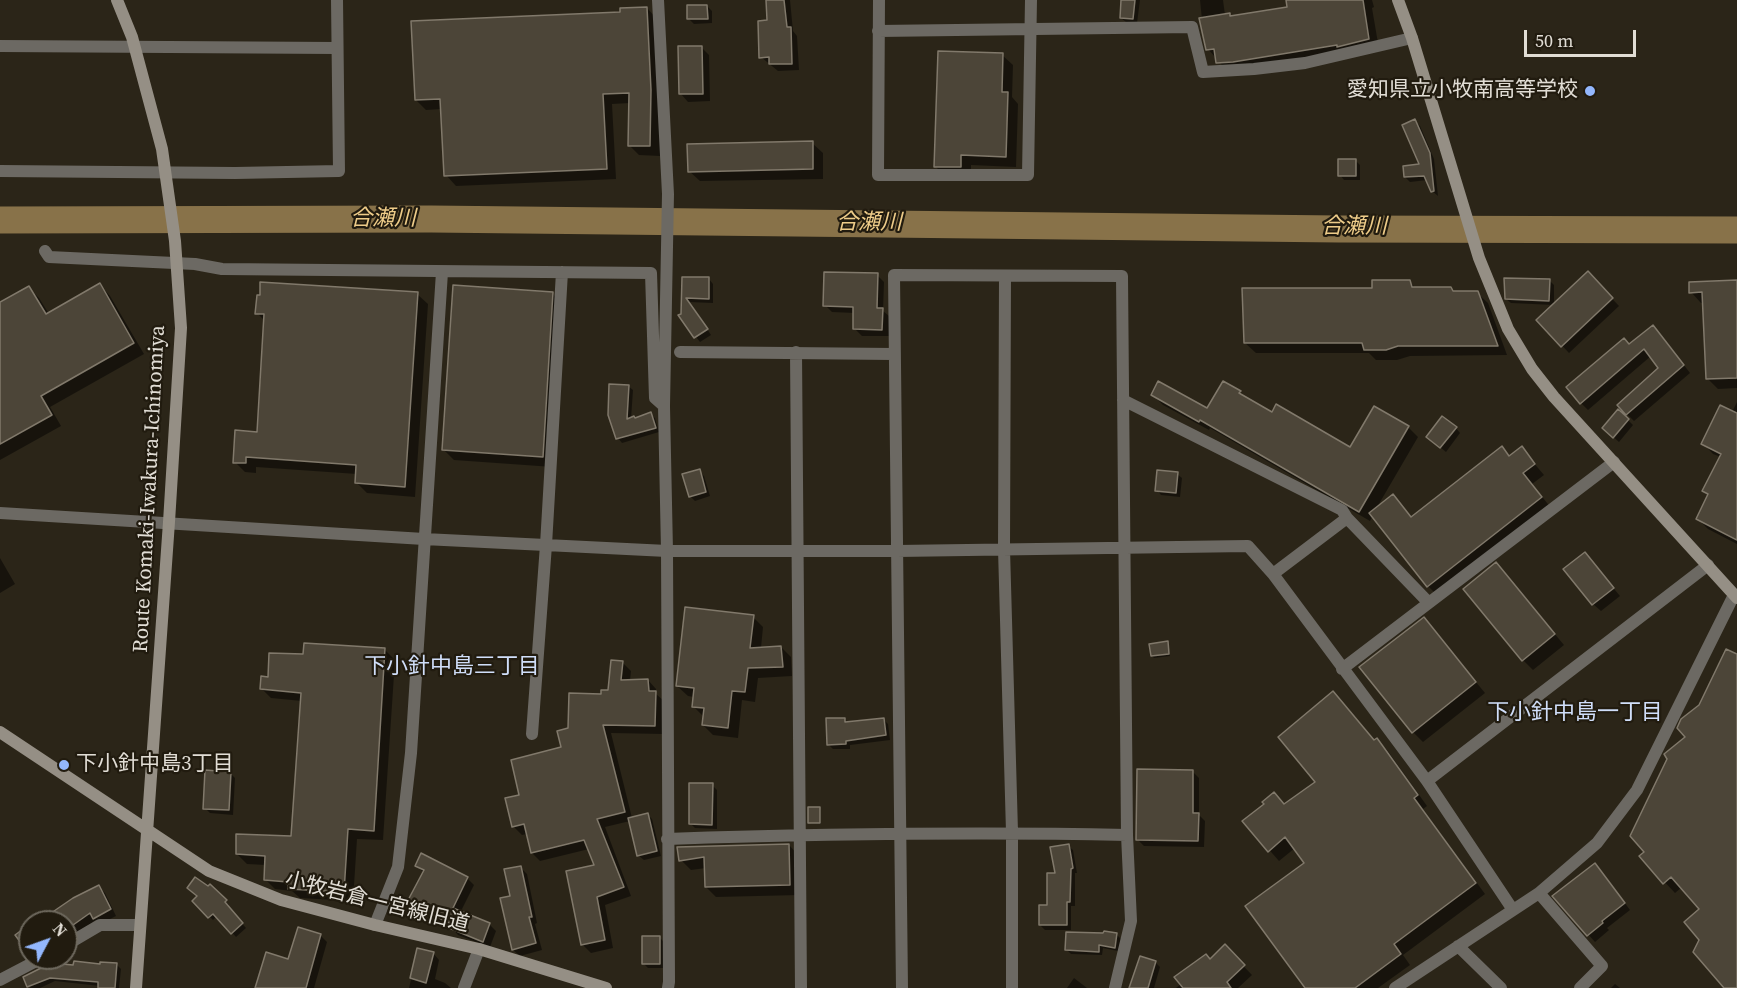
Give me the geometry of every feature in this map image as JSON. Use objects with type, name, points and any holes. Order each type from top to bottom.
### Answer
[{"type":"street","name":"Route Komaki-Iwakura-Ichinomiya","points":[[117,0],[132,37],[162,149],[175,241],[181,328],[136,988]]},
{"type":"street","points":[[0,171],[235,173],[339,171],[337,0]]},
{"type":"street","points":[[658,0],[668,194],[664,406],[667,551],[668,988]]},
{"type":"street","points":[[879,0],[878,175],[1028,175],[1031,0]]},
{"type":"street","points":[[1395,988],[1539,893],[1597,843],[1636,790],[1735,596],[1554,397],[1532,369],[1508,329],[1479,258],[1412,38],[1398,0]]},
{"type":"street","points":[[878,31],[1192,27],[1203,72],[1305,63],[1412,38]]},
{"type":"street","points":[[0,45],[337,48]]},
{"type":"street","points":[[45,251],[49,257],[195,264],[222,269],[651,273],[655,398],[664,406]]},
{"type":"street","points":[[375,925],[398,867],[411,753],[442,272]]},
{"type":"street","points":[[532,734],[562,272]]},
{"type":"street","points":[[902,988],[894,275],[1122,276],[1127,835],[1131,921],[1115,988]]},
{"type":"street","points":[[1005,277],[1004,549],[1012,832],[1012,988]]},
{"type":"street","points":[[680,352],[894,354]]},
{"type":"street","points":[[796,352],[801,988]]},
{"type":"street","points":[[1123,400],[1342,510],[1347,518],[1428,602]]},
{"type":"street","points":[[1342,669],[1614,462]]},
{"type":"street","points":[[0,513],[667,551],[897,551],[1248,546],[1273,574],[1427,781],[1513,910]]},
{"type":"street","points":[[1273,574],[1347,518]]},
{"type":"street","points":[[1427,781],[1708,565]]},
{"type":"street","name":"小牧岩倉一宮線旧道","points":[[0,732],[209,871],[281,900],[479,949],[606,988]]},
{"type":"street","points":[[668,839],[1012,832],[1127,835]]},
{"type":"street","points":[[1539,893],[1602,966],[1580,988]]},
{"type":"street","points":[[78,938],[100,925],[140,925]]},
{"type":"street","points":[[1458,946],[1501,988]]},
{"type":"street","points":[[465,988],[479,949]]},
{"type":"street","points":[[0,980],[19,970]]},
{"type":"building","points":[[766,0],[784,0],[787,27],[791,27],[792,64],[769,64],[769,57],[759,58],[758,21],[767,20]]},
{"type":"building","points":[[1121,0],[1135,0],[1133,19],[1120,18]]},
{"type":"building","points":[[1286,0],[1363,0],[1369,39],[1337,47],[1337,45],[1233,62],[1216,63],[1214,49],[1206,50],[1199,18],[1230,13],[1230,16],[1287,7]]},
{"type":"building","points":[[687,5],[707,5],[708,19],[687,19]]},
{"type":"building","points":[[647,7],[651,90],[650,146],[628,146],[629,93],[603,94],[607,169],[444,176],[440,99],[415,100],[411,21],[620,12],[620,8]]},
{"type":"building","points":[[678,46],[702,46],[703,94],[679,94]]},
{"type":"building","points":[[938,51],[1003,53],[1002,92],[1008,92],[1006,157],[961,155],[961,167],[934,167]]},
{"type":"building","points":[[1415,119],[1430,153],[1434,191],[1431,192],[1424,176],[1404,177],[1403,166],[1419,164],[1402,125]]},
{"type":"building","points":[[813,141],[813,169],[688,172],[687,144]]},
{"type":"building","points":[[1338,159],[1356,159],[1356,176],[1338,176]]},
{"type":"building","points":[[1588,271],[1613,298],[1561,347],[1536,320]]},
{"type":"building","points":[[824,272],[878,273],[877,308],[883,308],[882,330],[853,329],[853,307],[823,306]]},
{"type":"building","points":[[682,277],[709,277],[709,299],[686,298],[708,329],[694,338],[678,315],[681,314]]},
{"type":"building","points":[[1504,278],[1550,279],[1549,301],[1505,299]]},
{"type":"building","points":[[1372,280],[1410,280],[1412,287],[1451,287],[1453,291],[1478,291],[1498,346],[1398,346],[1386,350],[1364,350],[1362,343],[1244,343],[1242,288],[1372,288]]},
{"type":"building","points":[[1737,280],[1737,378],[1706,379],[1702,292],[1689,293],[1689,282]]},
{"type":"building","points":[[260,282],[418,292],[405,487],[355,483],[356,465],[246,457],[246,463],[233,463],[235,430],[257,432],[264,314],[255,314],[257,295],[260,295]]},
{"type":"building","points":[[100,283],[134,343],[41,396],[52,415],[0,444],[0,302],[29,286],[46,314]]},
{"type":"building","points":[[453,285],[553,292],[543,457],[442,450]]},
{"type":"building","points":[[1653,325],[1684,365],[1626,415],[1617,405],[1658,368],[1644,349],[1580,404],[1566,387],[1624,338],[1629,344]]},
{"type":"building","points":[[1158,381],[1207,408],[1223,381],[1272,412],[1276,404],[1350,447],[1374,406],[1409,426],[1359,512],[1200,420],[1199,422],[1151,395]]},
{"type":"building","points":[[609,384],[629,385],[627,419],[651,412],[656,428],[616,439],[608,415]]},
{"type":"building","points":[[1720,405],[1737,413],[1737,540],[1696,519],[1708,494],[1702,491],[1721,454],[1701,444]]},
{"type":"building","points":[[1618,409],[1629,419],[1613,438],[1602,428]]},
{"type":"building","points":[[1442,416],[1457,427],[1440,448],[1426,437]]},
{"type":"building","points":[[1502,446],[1509,456],[1522,446],[1535,464],[1523,473],[1542,497],[1427,587],[1369,513],[1393,494],[1411,517]]},
{"type":"building","points":[[700,469],[706,492],[689,497],[682,474]]},
{"type":"building","points":[[1157,470],[1178,472],[1176,493],[1155,491]]},
{"type":"building","points":[[1585,552],[1614,588],[1592,605],[1563,569]]},
{"type":"building","points":[[1496,562],[1555,634],[1522,661],[1463,589]]},
{"type":"building","points":[[685,607],[754,615],[750,648],[781,646],[783,667],[748,668],[745,692],[732,691],[728,728],[702,725],[704,708],[692,707],[694,688],[676,686]]},
{"type":"building","points":[[1424,617],[1476,682],[1412,733],[1359,667]]},
{"type":"building","points":[[1168,641],[1169,654],[1151,656],[1149,644]]},
{"type":"building","points":[[304,643],[385,648],[374,831],[348,829],[344,892],[288,889],[288,882],[264,880],[265,856],[236,854],[236,834],[291,836],[301,693],[260,689],[261,676],[268,677],[269,653],[303,654]]},
{"type":"building","points":[[1726,649],[1737,654],[1737,988],[1724,988],[1693,952],[1699,940],[1684,922],[1699,909],[1671,877],[1663,884],[1639,856],[1644,852],[1630,836],[1667,759],[1664,754],[1685,737],[1677,728],[1681,719],[1699,705]]},
{"type":"building","points":[[611,660],[623,661],[621,680],[648,679],[649,691],[656,691],[655,726],[603,725],[625,812],[597,819],[624,887],[597,897],[605,940],[581,945],[566,871],[594,865],[584,840],[531,853],[524,824],[512,827],[505,798],[519,795],[511,760],[561,747],[557,731],[568,728],[569,693],[601,694],[601,690],[608,690]]},
{"type":"building","points":[[1333,691],[1374,740],[1377,738],[1418,795],[1414,798],[1476,883],[1394,944],[1401,954],[1355,988],[1305,988],[1245,906],[1304,863],[1285,837],[1268,852],[1242,821],[1264,804],[1262,802],[1274,792],[1284,804],[1315,782],[1278,737]]},
{"type":"building","points":[[826,718],[845,718],[845,722],[884,718],[886,735],[846,741],[846,744],[827,745]]},
{"type":"building","points":[[1137,769],[1193,770],[1193,813],[1199,813],[1198,841],[1136,840]]},
{"type":"building","points":[[205,770],[231,772],[229,810],[203,809]]},
{"type":"building","points":[[689,783],[713,783],[712,825],[689,824]]},
{"type":"building","points":[[808,807],[820,807],[820,823],[808,823]]},
{"type":"building","points":[[648,813],[657,851],[637,856],[628,818]]},
{"type":"building","points":[[789,844],[790,885],[705,887],[704,857],[679,861],[677,847]]},
{"type":"building","points":[[1069,844],[1073,868],[1071,869],[1070,902],[1067,902],[1067,925],[1039,925],[1039,905],[1047,905],[1047,873],[1055,873],[1050,847]]},
{"type":"building","points":[[421,853],[468,877],[453,908],[490,923],[483,942],[449,928],[451,924],[407,902],[424,870],[415,866]]},
{"type":"building","points":[[1595,863],[1625,903],[1587,936],[1552,896]]},
{"type":"building","points":[[521,866],[532,917],[529,917],[536,943],[512,950],[500,898],[510,896],[504,869]]},
{"type":"building","points":[[195,877],[208,886],[210,884],[227,900],[225,902],[243,923],[231,934],[213,914],[208,918],[192,901],[197,896],[187,888]]},
{"type":"building","points":[[99,885],[111,909],[93,919],[90,913],[78,922],[78,910],[56,910]]},
{"type":"building","points":[[298,927],[321,934],[306,988],[255,988],[266,952],[288,959]]},
{"type":"building","points":[[1104,931],[1117,933],[1115,948],[1099,945],[1099,952],[1065,950],[1066,932],[1103,933]]},
{"type":"building","points":[[642,936],[660,936],[660,964],[642,964]]},
{"type":"building","points":[[1225,944],[1245,965],[1227,982],[1231,988],[1183,988],[1174,977],[1206,954],[1210,959]]},
{"type":"building","points":[[417,948],[434,952],[426,983],[410,978]]},
{"type":"building","points":[[1140,956],[1156,961],[1148,988],[1129,988]]},
{"type":"building","points":[[78,961],[117,963],[115,988],[98,988],[98,982],[50,978],[27,987],[23,977],[37,970],[78,970]]},
{"type":"waterway","name":"合瀬川","points":[[0,220],[431,219],[1339,229],[1737,230]]},
{"type":"place","name":"愛知県立小牧南高等学校","points":[[1590,91]]},
{"type":"place","name":"下小針中島3丁目","points":[[64,765]]},
{"type":"district","name":"下小針中島三丁目","points":[[452,667]]},
{"type":"district","name":"下小針中島一丁目","points":[[1575,713]]}]
